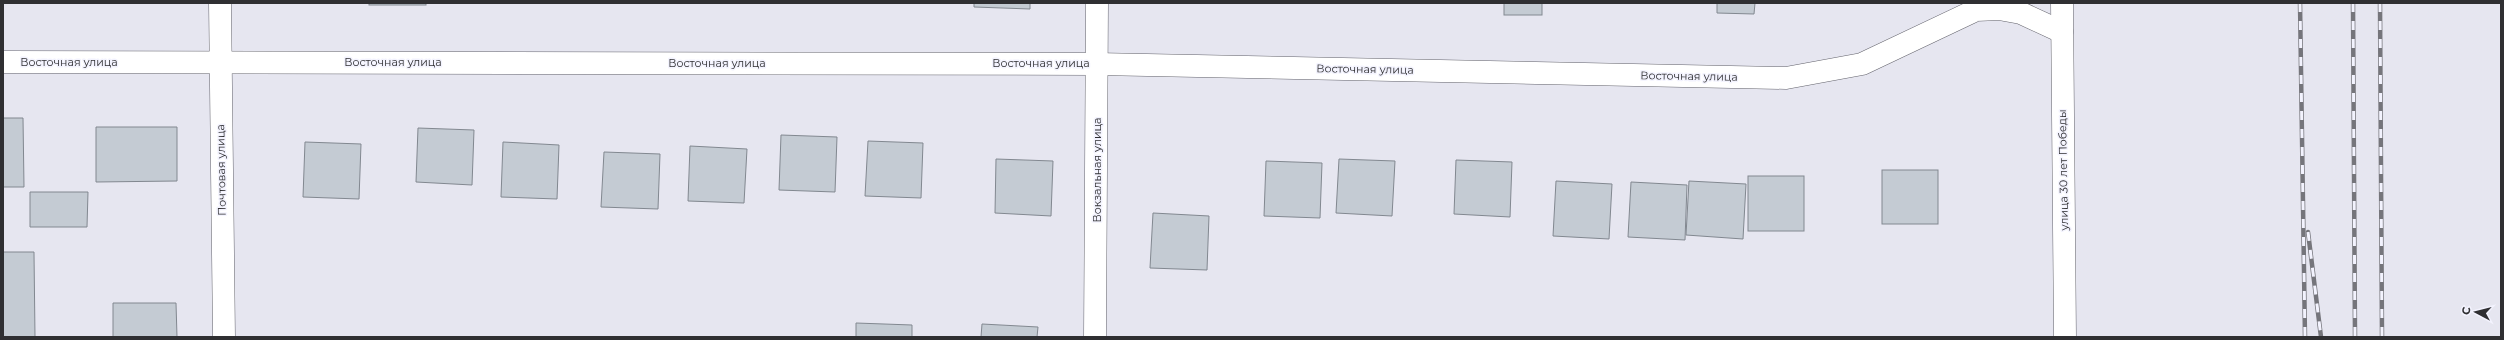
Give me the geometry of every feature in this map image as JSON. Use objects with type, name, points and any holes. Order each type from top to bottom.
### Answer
[{"type":"street","name":"Почтовая улица","points":[[220,3],[219,61],[224,337]]},
{"type":"street","name":"Вокзальная улица","points":[[1095,337],[1097,3]]},
{"type":"street","name":"улица 30 лет Победы","points":[[2062,3],[2065,337]]},
{"type":"street","name":"Восточная улица","points":[[3,62],[219,61],[1097,64],[1786,78],[1862,64],[1976,10],[1999,9],[2021,14],[2062,32]]},
{"type":"building","points":[[369,3],[426,3],[426,5],[369,5]]},
{"type":"building","points":[[974,3],[1030,3],[1030,9],[974,7]]},
{"type":"building","points":[[1504,3],[1542,3],[1542,15],[1504,15]]},
{"type":"building","points":[[1717,3],[1755,3],[1754,14],[1717,13]]},
{"type":"building","points":[[3,118],[23,118],[24,187],[3,187]]},
{"type":"building","points":[[96,127],[177,127],[177,181],[96,182]]},
{"type":"building","points":[[418,128],[474,130],[472,185],[416,182]]},
{"type":"building","points":[[781,135],[837,137],[835,192],[779,190]]},
{"type":"building","points":[[868,141],[923,143],[921,198],[865,196]]},
{"type":"building","points":[[305,142],[361,144],[359,199],[303,197]]},
{"type":"building","points":[[503,142],[559,145],[557,199],[501,197]]},
{"type":"building","points":[[690,146],[747,149],[744,203],[688,201]]},
{"type":"building","points":[[604,152],[660,154],[658,209],[601,207]]},
{"type":"building","points":[[996,159],[1053,161],[1051,216],[995,213]]},
{"type":"building","points":[[1339,159],[1395,161],[1392,216],[1336,213]]},
{"type":"building","points":[[1456,160],[1512,162],[1510,217],[1454,214]]},
{"type":"building","points":[[1266,161],[1322,163],[1320,218],[1264,216]]},
{"type":"building","points":[[1882,170],[1938,170],[1938,224],[1882,224]]},
{"type":"building","points":[[1748,176],[1804,176],[1804,231],[1748,231]]},
{"type":"building","points":[[1556,181],[1612,184],[1609,239],[1553,236]]},
{"type":"building","points":[[1689,181],[1746,184],[1743,239],[1686,235]]},
{"type":"building","points":[[1631,182],[1687,185],[1685,240],[1628,237]]},
{"type":"building","points":[[30,192],[88,192],[87,227],[30,227]]},
{"type":"building","points":[[1153,213],[1209,216],[1207,270],[1150,268]]},
{"type":"building","points":[[3,252],[34,252],[35,337],[3,337]]},
{"type":"building","points":[[113,303],[176,303],[177,337],[113,337]]},
{"type":"building","points":[[856,323],[912,325],[912,337],[856,337]]},
{"type":"building","points":[[982,324],[1038,327],[1037,337],[981,337]]},
{"type":"railway","points":[[2300,3],[2305,337]]},
{"type":"railway","points":[[2353,3],[2355,337]]},
{"type":"railway","points":[[2380,3],[2382,337]]},
{"type":"railway","points":[[2308,232],[2321,337]]}]
